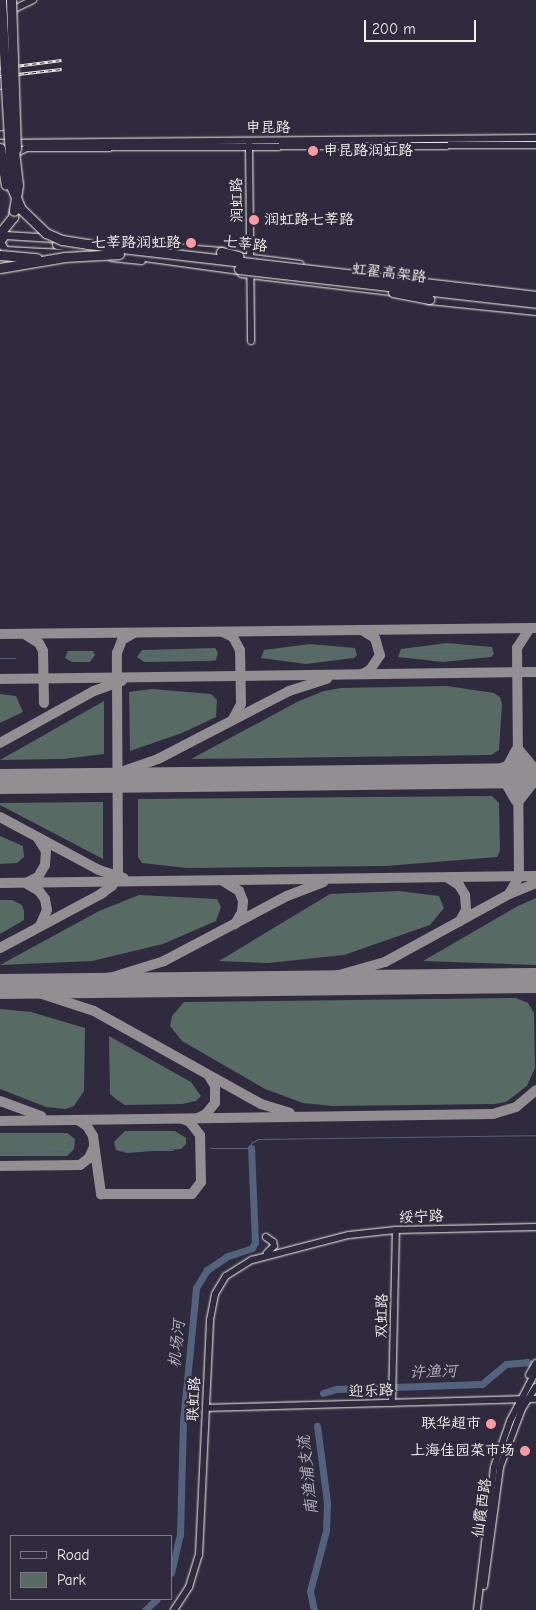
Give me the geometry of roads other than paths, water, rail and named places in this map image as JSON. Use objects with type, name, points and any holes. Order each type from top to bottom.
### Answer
[{"type":"highway","points":[[2,0],[12,188],[21,209],[46,233],[62,240],[87,244],[288,267]]},
{"type":"highway","points":[[0,233],[13,217],[18,185],[10,127],[2,0]]},
{"type":"highway","points":[[11,0],[15,157]]},
{"type":"highway","points":[[0,44],[4,60]]},
{"type":"highway","points":[[0,94],[2,168]]},
{"type":"highway","points":[[0,148],[2,168],[12,203],[32,230],[56,244],[120,254]]},
{"type":"highway","points":[[0,227],[14,211]]},
{"type":"highway","points":[[103,243],[140,244],[221,252],[288,267]]},
{"type":"highway","points":[[0,257],[65,257],[120,254]]},
{"type":"highway","name":"虹翟高架路","points":[[120,254],[536,303]]},
{"type":"highway","points":[[0,268],[65,257]]},
{"type":"highway","name":"虹翟高架路","points":[[288,267],[536,295]]},
{"type":"highway","points":[[359,283],[429,299],[533,310]]},
{"type":"main road","points":[[0,14],[33,0]]},
{"type":"main road","name":"申昆路","points":[[0,143],[536,138]]},
{"type":"main road","name":"润虹路","points":[[247,141],[252,341]]},
{"type":"main road","name":"申昆路","points":[[11,186],[11,159],[16,151],[27,148],[536,145]]},
{"type":"main road","points":[[2,168],[26,212],[66,239]]},
{"type":"main road","name":"七莘路","points":[[533,310],[97,255],[5,250],[0,242],[5,235],[103,243],[138,240],[223,250],[251,258],[536,295]]},
{"type":"main road","name":"七莘路","points":[[0,257],[42,252]]},
{"type":"main road","points":[[386,276],[386,291]]},
{"type":"main road","name":"绥宁路","points":[[310,1246],[349,1235],[536,1226]]},
{"type":"main road","name":"绥宁路","points":[[396,1232],[536,1230]]},
{"type":"main road","name":"双虹路","points":[[392,1399],[396,1232]]},
{"type":"main road","points":[[252,1260],[272,1250],[273,1242],[266,1237]]},
{"type":"main road","name":"联虹路","points":[[179,1610],[197,1578],[203,1555],[210,1320],[215,1294],[234,1269],[252,1260],[310,1246]]},
{"type":"main road","name":"联虹路","points":[[174,1610],[189,1587],[199,1555],[216,1307],[223,1286],[244,1267],[310,1246]]},
{"type":"main road","name":"仙霞西路","points":[[482,1610],[481,1594],[494,1467],[520,1399],[534,1372],[536,1363]]},
{"type":"main road","name":"仙霞西路","points":[[520,1399],[522,1388],[534,1372]]},
{"type":"main road","name":"仙霞西路","points":[[477,1610],[500,1467],[528,1399],[536,1387]]},
{"type":"main road","points":[[512,1400],[522,1388]]},
{"type":"main road","name":"迎乐路","points":[[208,1408],[392,1399],[536,1399]]},
{"type":"waterway","points":[[406,653],[489,652]]},
{"type":"waterway","points":[[266,654],[351,654]]},
{"type":"waterway","points":[[145,656],[195,655]]},
{"type":"waterway","points":[[71,656],[88,657]]},
{"type":"waterway","points":[[0,658],[15,658]]},
{"type":"waterway","name":"机场河","points":[[210,1148],[251,1148],[251,1143],[258,1139],[536,1135]]},
{"type":"waterway","name":"机场河","points":[[172,1569],[180,1535],[183,1421],[196,1288],[207,1270],[228,1256],[252,1248],[255,1242],[251,1148]]},
{"type":"waterway","points":[[121,1150],[173,1150]]},
{"type":"waterway","points":[[0,1152],[68,1151]]},
{"type":"waterway","name":"许渔河","points":[[323,1393],[336,1389],[482,1384],[506,1364],[527,1362],[536,1366]]},
{"type":"waterway","name":"南渔浦支流","points":[[314,1610],[310,1591],[326,1531],[327,1502],[317,1426]]},
{"type":"waterway","name":"机场河","points":[[145,1610],[156,1600]]},
{"type":"railway","points":[[0,68],[61,60]]},
{"type":"railway","points":[[0,76],[62,69]]},
{"type":"place","name":"申昆路润虹路","points":[[313,151]]},
{"type":"place","name":"润虹路七莘路","points":[[254,220]]},
{"type":"place","name":"七莘路润虹路","points":[[191,243]]},
{"type":"place","name":"联华超市","points":[[491,1424]]},
{"type":"place","name":"上海佳园菜市场","points":[[525,1451]]}]
